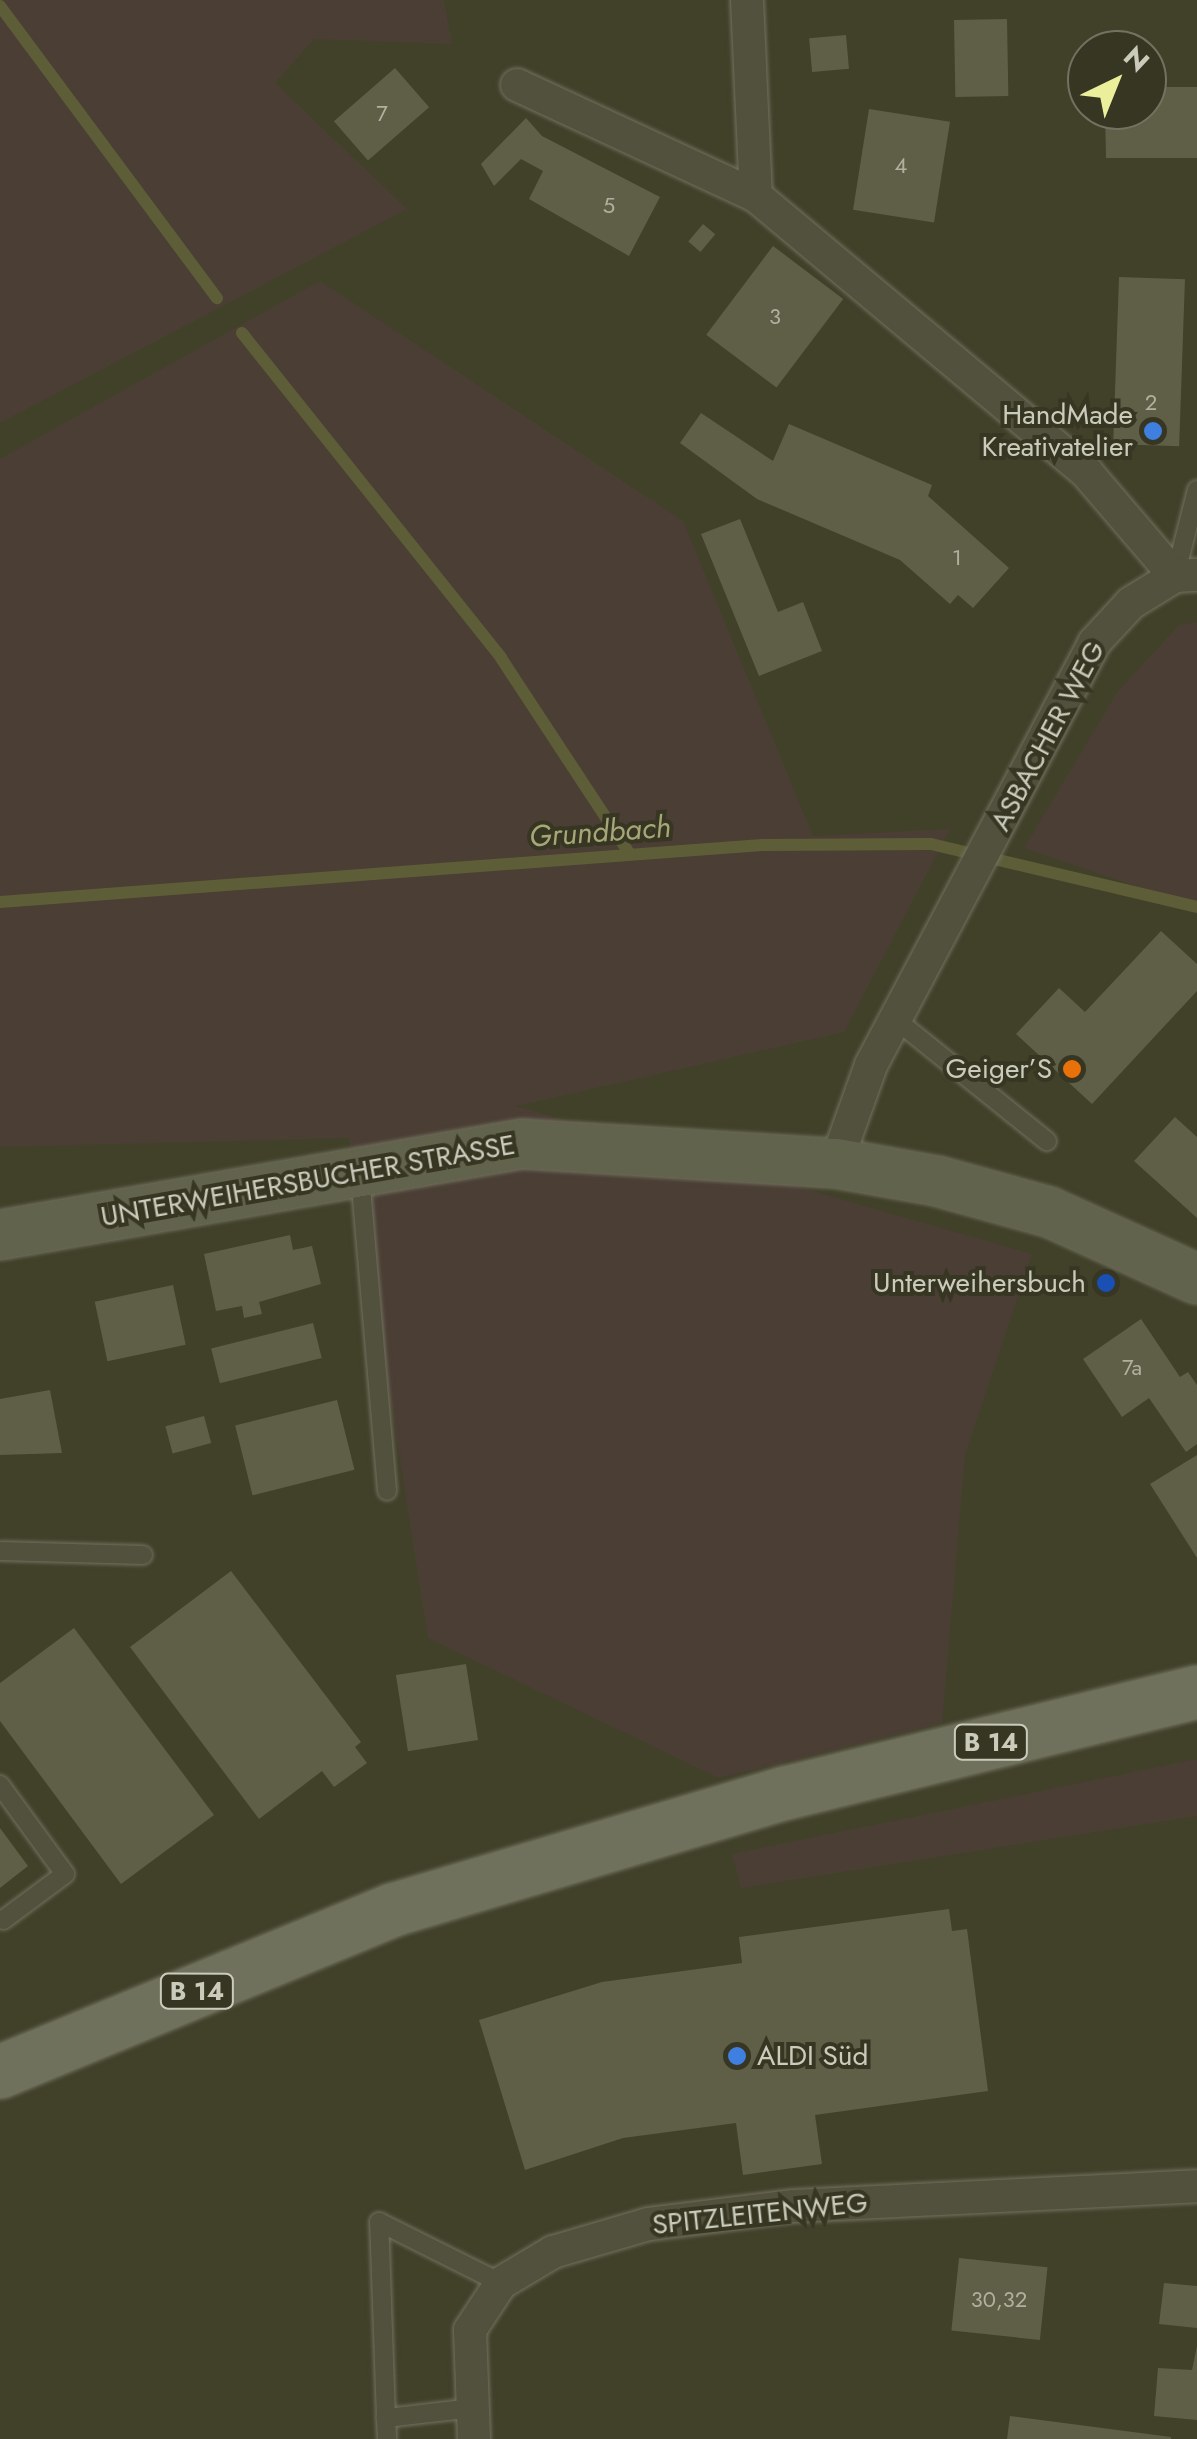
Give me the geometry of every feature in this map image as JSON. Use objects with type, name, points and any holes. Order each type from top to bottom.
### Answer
[{"type":"main road","name":"B 14","points":[[0,2072],[393,1910],[786,1793],[1197,1692]]},
{"type":"street","points":[[747,0],[756,196]]},
{"type":"street","points":[[516,85],[756,196],[1087,473],[1186,575]]},
{"type":"street","name":"ASBACHER WEG","points":[[836,1163],[896,1019],[1094,643],[1131,603],[1186,575]]},
{"type":"street","name":"UNTERWEIHERSBUCHER STRASSE","points":[[0,1235],[359,1169],[522,1144],[836,1163],[1049,1212],[1197,1278]]},
{"type":"street","name":"SPITZLEITENWEG","points":[[474,2424],[470,2330],[501,2283],[553,2252],[649,2224],[794,2206],[1197,2186]]},
{"type":"lane","points":[[1186,575],[1197,490]]},
{"type":"lane","points":[[896,1019],[1047,1141]]},
{"type":"lane","points":[[359,1169],[388,1491]]},
{"type":"lane","points":[[0,1550],[144,1554]]},
{"type":"lane","points":[[0,1786],[65,1874],[4,1920]]},
{"type":"lane","points":[[387,2439],[379,2222],[501,2283]]},
{"type":"lane","points":[[386,2418],[474,2424]]},
{"type":"shaded area","points":[[0,0],[444,0],[452,44],[314,39],[275,83],[407,209],[0,423]]},
{"type":"shaded area","points":[[320,281],[683,521],[813,836],[950,829],[844,1032],[516,1106],[1032,1254],[965,1455],[942,1723],[719,1778],[428,1638],[349,1138],[0,1147],[0,459]]},
{"type":"shaded area","points":[[1197,622],[1197,907],[1024,848],[1118,691],[1179,625]]},
{"type":"shaded area","points":[[1197,1759],[1197,1816],[741,1888],[732,1854]]},
{"type":"building","points":[[1007,19],[1008,96],[955,97],[954,20]]},
{"type":"building","points":[[846,35],[849,69],[812,72],[809,38]]},
{"type":"building","points":[[395,68],[429,107],[368,160],[334,121]]},
{"type":"building","points":[[1167,87],[1197,87],[1197,158],[1106,158],[1105,130],[1167,130]]},
{"type":"building","points":[[869,109],[950,122],[934,223],[853,210]]},
{"type":"building","points":[[526,118],[542,136],[660,197],[629,256],[529,199],[543,171],[521,159],[494,186],[481,164]]},
{"type":"building","points":[[703,224],[715,234],[700,252],[688,242]]},
{"type":"building","points":[[773,246],[843,299],[776,388],[706,335]]},
{"type":"building","points":[[1119,277],[1185,279],[1179,446],[1113,444]]},
{"type":"building","points":[[701,413],[773,461],[789,424],[932,485],[928,496],[1009,568],[973,608],[958,595],[950,604],[900,560],[757,499],[680,443]]},
{"type":"building","points":[[740,519],[778,612],[803,602],[822,651],[759,676],[701,534]]},
{"type":"building","points":[[1161,931],[1197,964],[1197,991],[1092,1104],[1016,1034],[1059,988],[1085,1012]]},
{"type":"building","points":[[1175,1117],[1197,1137],[1197,1218],[1134,1161]]},
{"type":"building","points":[[290,1235],[293,1250],[312,1246],[321,1284],[259,1302],[262,1314],[244,1318],[242,1306],[216,1311],[204,1254]]},
{"type":"building","points":[[173,1285],[186,1345],[107,1361],[95,1302]]},
{"type":"building","points":[[1141,1319],[1180,1377],[1188,1372],[1197,1385],[1197,1444],[1186,1452],[1149,1398],[1122,1417],[1083,1359]]},
{"type":"building","points":[[313,1323],[322,1358],[220,1383],[211,1348]]},
{"type":"building","points":[[50,1390],[62,1453],[0,1455],[0,1399]]},
{"type":"building","points":[[337,1400],[354,1470],[253,1495],[235,1425]]},
{"type":"building","points":[[204,1416],[211,1443],[173,1453],[165,1426]]},
{"type":"building","points":[[1197,1455],[1197,1558],[1150,1484]]},
{"type":"building","points":[[231,1571],[361,1742],[355,1747],[367,1763],[334,1787],[322,1771],[259,1819],[130,1647]]},
{"type":"building","points":[[74,1628],[214,1815],[121,1884],[0,1721],[0,1683]]},
{"type":"building","points":[[466,1664],[478,1740],[408,1751],[396,1675]]},
{"type":"building","points":[[0,1828],[28,1866],[0,1888]]},
{"type":"building","name":"ALDI Süd","points":[[949,1909],[952,1931],[967,1929],[988,2091],[815,2115],[822,2164],[743,2175],[736,2123],[623,2138],[525,2170],[479,2020],[602,1982],[742,1963],[739,1937]]},
{"type":"building","points":[[959,2258],[1048,2267],[1040,2340],[951,2331]]},
{"type":"building","points":[[1164,2283],[1197,2286],[1197,2328],[1159,2324]]},
{"type":"building","points":[[1197,2346],[1197,2420],[1154,2416],[1158,2368],[1192,2370]]},
{"type":"building","points":[[1010,2416],[1171,2437],[1171,2439],[1007,2439]]},
{"type":"waterway","points":[[0,6],[217,298]]},
{"type":"waterway","points":[[242,333],[501,658],[629,853]]},
{"type":"waterway","name":"Grundbach","points":[[0,902],[762,845],[931,844],[1197,907]]},
{"type":"place","name":"HandMade Kreativatelier","points":[[1153,431]]},
{"type":"place","name":"Geiger’S","points":[[1072,1069]]},
{"type":"place","name":"Unterweihersbuch","points":[[1106,1283]]},
{"type":"place","name":"ALDI Süd","points":[[737,2056]]}]
